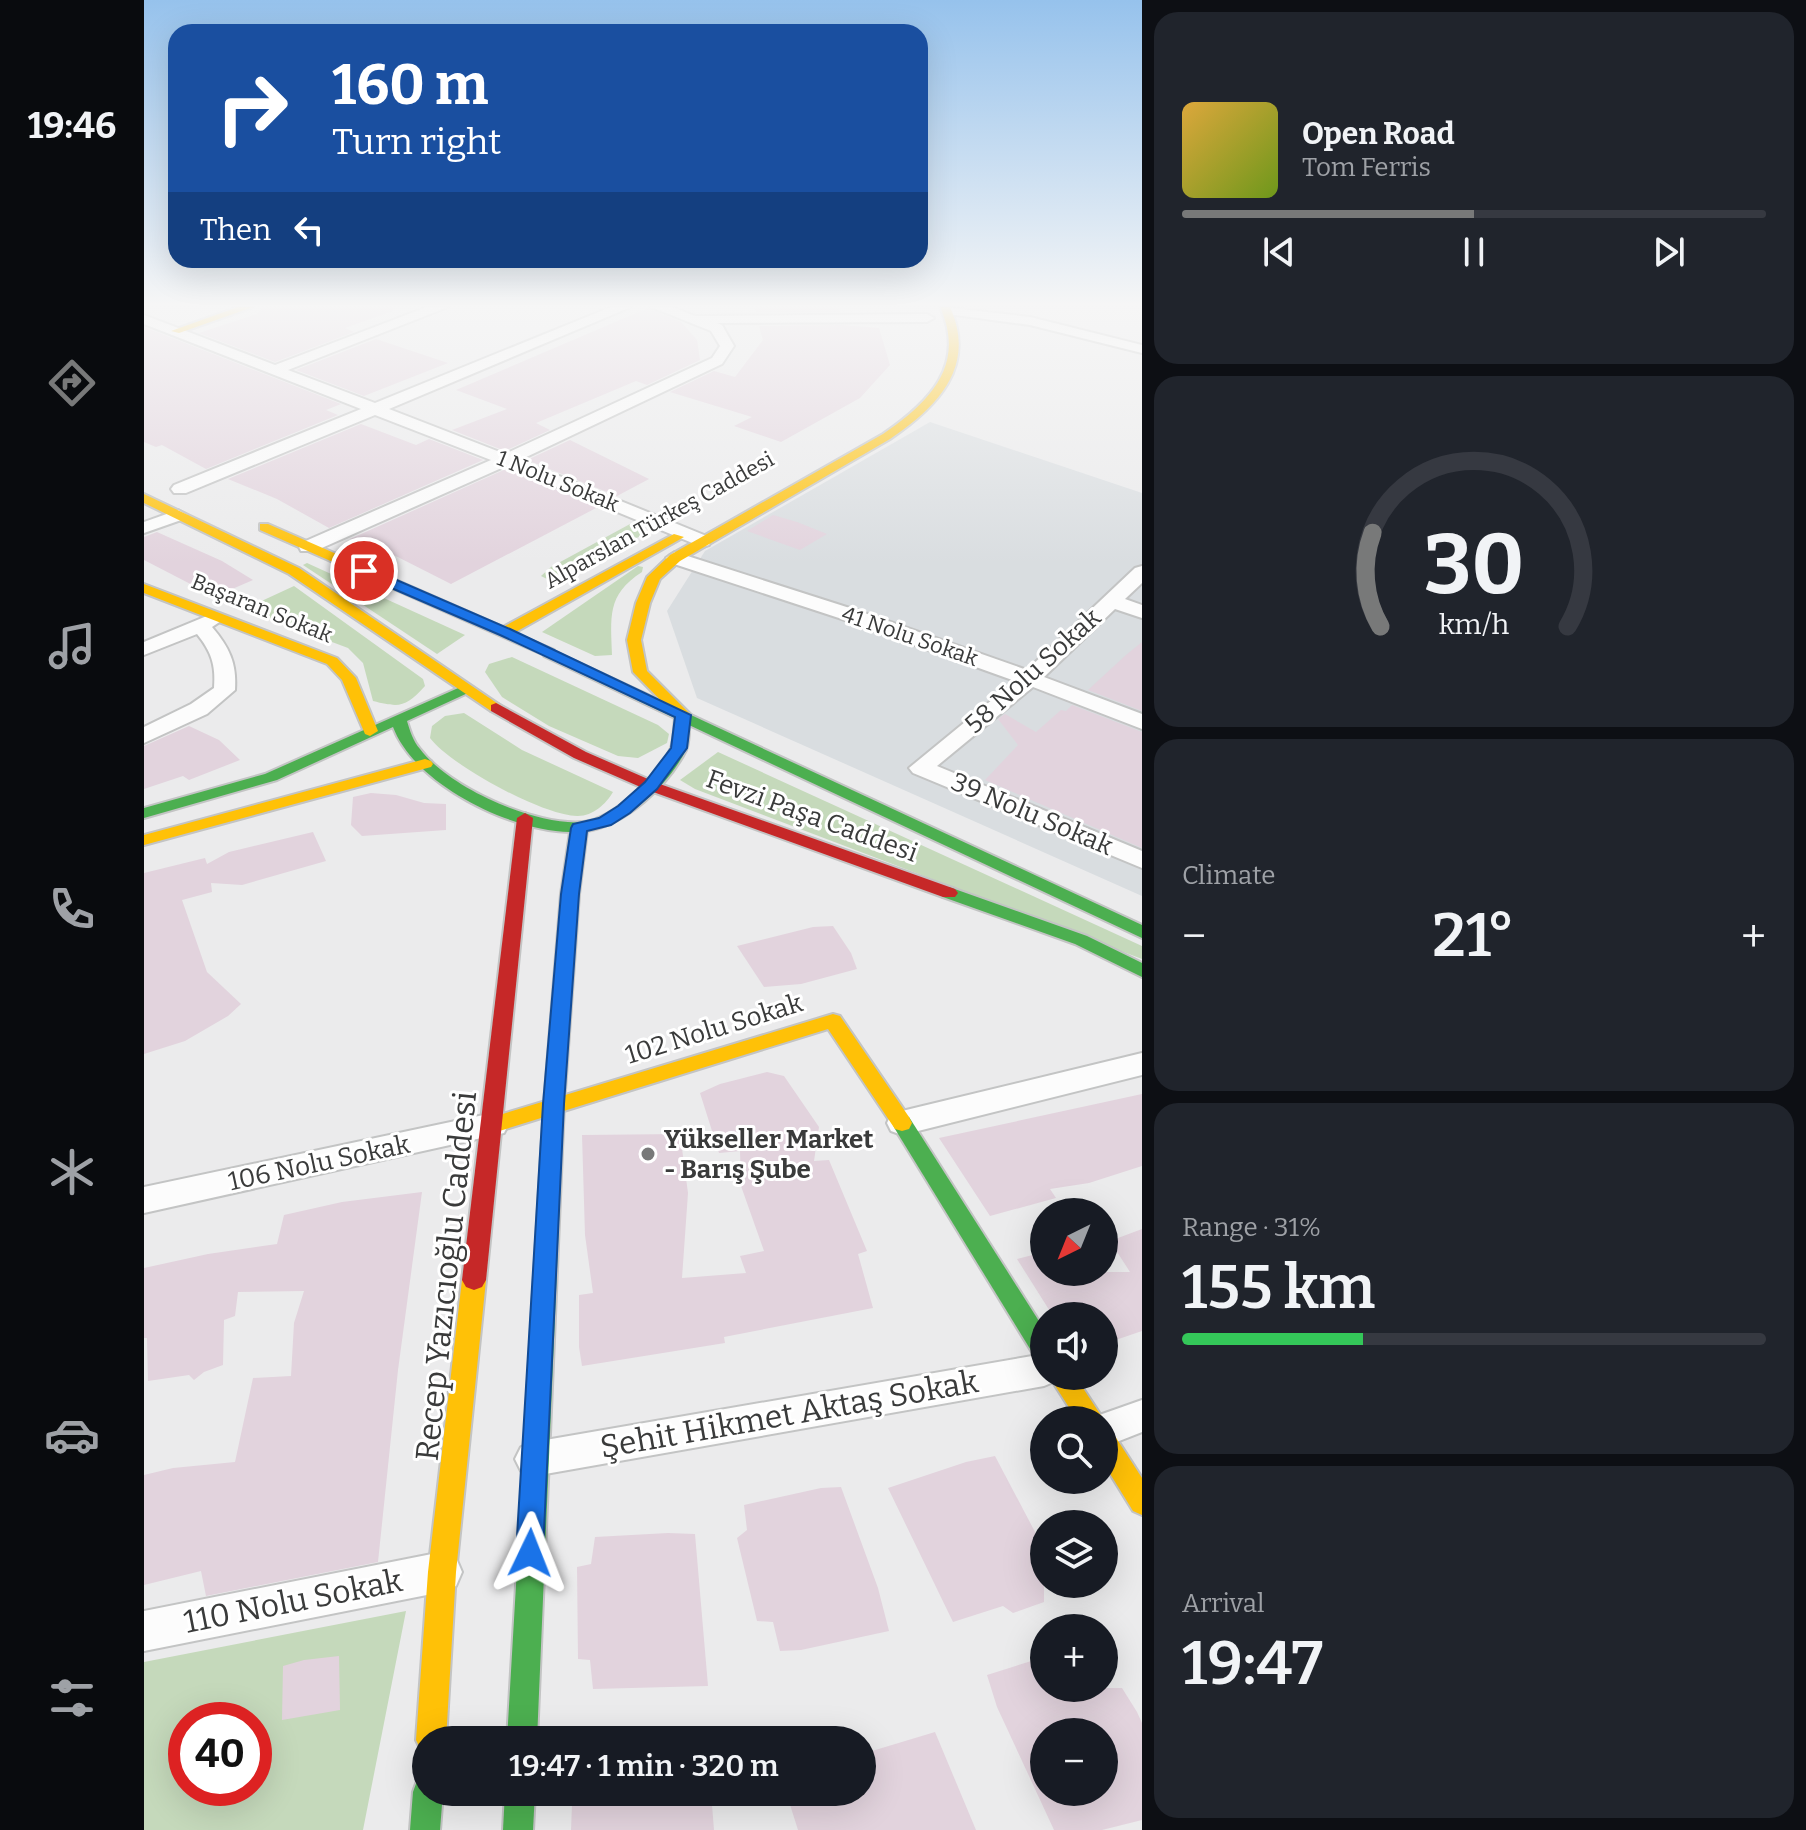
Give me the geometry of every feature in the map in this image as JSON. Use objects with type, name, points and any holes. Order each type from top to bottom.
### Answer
[{"type":"street","name":"1 Nolu Sokak","points":[[332,392],[684,534],[709,537]]},
{"type":"street","points":[[174,486],[416,392]]},
{"type":"street","points":[[308,547],[650,392]]},
{"type":"street","name":"Alparslan Türkeş Caddesi","points":[[465,689],[477,655],[505,632],[876,425],[912,392]]},
{"type":"street","name":"Alparslan Türkeş Caddesi","points":[[683,715],[640,672],[634,640],[643,603],[654,577],[675,558],[709,537],[896,429],[937,392]]},
{"type":"street","points":[[174,486],[208,501]]},
{"type":"street","name":"Fevzi Paşa Caddesi","points":[[144,498],[294,571],[527,728],[651,786],[1081,940],[1142,971]]},
{"type":"street","points":[[144,528],[178,515]]},
{"type":"street","name":"Fevzi Paşa Caddesi","points":[[251,521],[505,632],[1142,932]]},
{"type":"street","name":"41 Nolu Sokak","points":[[675,558],[1031,678],[1142,722]]},
{"type":"street","name":"58 Nolu Sokak","points":[[921,768],[1031,678],[1142,572]]},
{"type":"street","name":"Başaran Sokak","points":[[144,588],[210,621],[332,661],[349,678],[370,731]]},
{"type":"street","points":[[1111,601],[1142,612]]},
{"type":"street","points":[[144,649],[210,621],[222,650],[226,670],[224,690],[199,709],[144,736]]},
{"type":"street","points":[[144,813],[271,777],[465,689]]},
{"type":"street","points":[[399,721],[405,740],[425,764],[473,794],[525,818],[579,828],[605,821],[624,810],[651,786],[679,748],[683,715]]},
{"type":"street","points":[[144,840],[425,764]]},
{"type":"street","name":"39 Nolu Sokak","points":[[921,768],[1142,860]]},
{"type":"street","name":"Recep Yazıcıoğlu Caddesi","points":[[432,1726],[442,1572],[525,818]]},
{"type":"street","points":[[523,1726],[554,1104],[570,894],[579,828]]},
{"type":"street","name":"102 Nolu Sokak","points":[[493,1125],[833,1021],[902,1123]]},
{"type":"street","points":[[1030,1328],[902,1123],[1142,1064]]},
{"type":"street","name":"106 Nolu Sokak","points":[[144,1200],[493,1125]]},
{"type":"street","name":"Şehit Hikmet Aktaş Sokak","points":[[534,1459],[1030,1372]]},
{"type":"street","points":[[1118,1425],[1142,1416]]},
{"type":"street","points":[[1118,1463],[1142,1502]]},
{"type":"street","name":"110 Nolu Sokak","points":[[144,1631],[442,1572]]},
{"type":"street","points":[[425,1830],[427,1806]]},
{"type":"street","points":[[518,1830],[519,1806]]},
{"type":"shaded area","points":[[930,422],[1142,493],[1142,896],[697,698],[667,611],[705,551]]},
{"type":"green space","points":[[630,524],[647,532],[557,584],[541,576],[551,567]]},
{"type":"green space","points":[[307,563],[465,635],[437,654],[303,565]]},
{"type":"green space","points":[[638,566],[643,567],[642,572],[622,589],[613,608],[612,655],[595,656],[542,632]]},
{"type":"green space","points":[[294,586],[423,679],[425,686],[402,704],[373,701],[363,663],[348,648],[244,609]]},
{"type":"green space","points":[[512,657],[658,725],[669,734],[667,743],[638,758],[618,756],[549,726],[502,697],[485,672],[489,664]]},
{"type":"green space","points":[[464,713],[522,750],[613,792],[598,808],[578,816],[544,808],[499,788],[457,762],[430,738],[432,726],[445,716]]},
{"type":"green space","points":[[718,752],[1142,946],[1142,959],[695,789],[680,780]]},
{"type":"green space","points":[[406,1611],[363,1830],[144,1830],[144,1662]]},
{"type":"building","points":[[144,392],[311,392],[341,404],[326,410],[338,415],[206,469],[162,445],[156,447],[144,442]]},
{"type":"building","points":[[462,392],[609,392],[536,423],[550,430],[505,451],[452,430],[507,409]]},
{"type":"building","points":[[671,392],[865,392],[781,442],[734,426],[752,417]]},
{"type":"building","points":[[361,424],[416,445],[429,439],[483,460],[329,528],[277,499],[228,479]]},
{"type":"building","points":[[570,440],[649,479],[617,496],[527,460]]},
{"type":"building","points":[[506,469],[598,507],[451,584],[378,547],[371,550],[350,539]]},
{"type":"building","points":[[773,515],[827,534],[800,550],[747,531]]},
{"type":"building","points":[[157,532],[222,561],[253,580],[216,596],[204,591],[144,560],[144,537]]},
{"type":"building","points":[[1142,642],[1142,711],[1088,690],[1126,655]]},
{"type":"building","points":[[1072,705],[1142,732],[1142,848],[985,780],[1018,745],[998,719],[1005,714],[1036,732],[1061,710],[1066,711]]},
{"type":"building","points":[[189,726],[219,740],[240,760],[189,780],[183,776],[144,789],[144,746]]},
{"type":"building","points":[[371,793],[446,804],[446,830],[362,836],[351,825],[353,797]]},
{"type":"building","points":[[313,832],[326,861],[242,885],[211,883],[212,892],[182,900],[207,972],[241,1004],[228,1016],[185,1041],[144,1054],[144,873],[205,858],[207,864],[229,852]]},
{"type":"building","points":[[833,926],[851,953],[857,969],[801,984],[764,987],[737,946],[813,927]]},
{"type":"building","points":[[767,1072],[784,1076],[819,1127],[814,1161],[829,1160],[867,1251],[858,1254],[873,1308],[724,1337],[725,1343],[582,1366],[579,1295],[593,1293],[585,1235],[582,1135],[680,1134],[688,1193],[682,1278],[746,1273],[740,1256],[764,1251],[741,1186],[740,1151],[719,1153],[700,1093],[720,1084]]},
{"type":"building","points":[[1142,1094],[1142,1166],[1089,1183],[1050,1189],[1056,1198],[1030,1198],[1030,1205],[990,1216],[939,1138]]},
{"type":"building","points":[[422,1192],[398,1370],[378,1562],[206,1596],[201,1571],[144,1585],[144,1475],[173,1468],[235,1462],[253,1378],[291,1376],[294,1323],[304,1291],[238,1292],[235,1316],[224,1320],[223,1365],[204,1372],[194,1380],[189,1375],[148,1381],[147,1338],[144,1338],[144,1268],[208,1254],[277,1244],[284,1215],[342,1202]]},
{"type":"building","points":[[1142,1229],[1142,1331],[1118,1339],[1118,1302],[1044,1302],[1034,1286],[1118,1286],[1118,1272],[1130,1272],[1118,1253],[1118,1238]]},
{"type":"building","points":[[1030,1256],[1030,1280],[1017,1259]]},
{"type":"building","points":[[995,1456],[1030,1522],[1030,1598],[1044,1598],[1044,1602],[1013,1613],[1003,1606],[953,1622],[888,1488],[966,1462]]},
{"type":"building","points":[[841,1487],[878,1588],[889,1631],[801,1650],[780,1651],[773,1622],[757,1621],[737,1538],[747,1530],[744,1505],[821,1488]]},
{"type":"building","points":[[695,1534],[708,1686],[593,1689],[590,1660],[578,1659],[577,1567],[591,1564],[595,1537]]},
{"type":"building","points":[[339,1656],[340,1710],[282,1720],[283,1666]]},
{"type":"building","points":[[1030,1661],[1030,1702],[1118,1702],[1118,1688],[1122,1688],[1142,1723],[1142,1820],[1102,1830],[1054,1830],[1043,1806],[1118,1806],[1118,1718],[1030,1718],[1030,1778],[997,1707],[987,1675]]},
{"type":"building","points":[[935,1732],[976,1830],[798,1830],[790,1806],[876,1806],[876,1750]]},
{"type":"building","points":[[572,1806],[712,1806],[714,1830],[571,1830]]},
{"type":"traffic: fast","points":[[549,653],[1142,932]]},
{"type":"traffic: fast","points":[[144,813],[271,777],[465,689]]},
{"type":"traffic: fast","points":[[651,786],[679,748],[683,715]]},
{"type":"traffic: fast","points":[[399,721],[420,759],[452,784],[496,807],[543,823],[583,827],[602,822],[620,812],[651,786]]},
{"type":"traffic: fast","points":[[523,1726],[554,1104],[570,894],[579,828]]},
{"type":"traffic: fast","points":[[949,893],[1081,940],[1142,971]]},
{"type":"traffic: fast","points":[[902,1123],[1030,1328]]},
{"type":"traffic: fast","points":[[425,1830],[427,1806]]},
{"type":"traffic: fast","points":[[518,1830],[519,1806]]},
{"type":"traffic: slow","points":[[683,715],[640,672],[634,640],[643,603],[654,577],[675,558],[903,425],[938,392]]},
{"type":"traffic: slow","points":[[144,498],[294,571],[496,708]]},
{"type":"traffic: slow","points":[[264,527],[549,653]]},
{"type":"traffic: slow","points":[[505,632],[678,537]]},
{"type":"traffic: slow","points":[[144,588],[332,661],[349,678],[370,731]]},
{"type":"traffic: slow","points":[[144,840],[425,764]]},
{"type":"traffic: slow","points":[[493,1125],[833,1021],[902,1123]]},
{"type":"traffic: slow","points":[[432,1726],[442,1572],[474,1280]]},
{"type":"traffic: slow","points":[[1071,1390],[1081,1406]]},
{"type":"traffic: slow","points":[[1118,1463],[1142,1502]]},
{"type":"traffic: jam","points":[[496,708],[580,755],[651,786],[949,893]]},
{"type":"traffic: jam","points":[[474,1280],[525,818]]},
{"type":"place","name":"Yükseller Market - Barış Şube","points":[[648,1154]]},
{"type":"route","points":[[364,571],[505,632],[683,715],[679,748],[651,786],[624,810],[605,821],[579,828],[570,894],[554,1104],[530,1553]]}]
